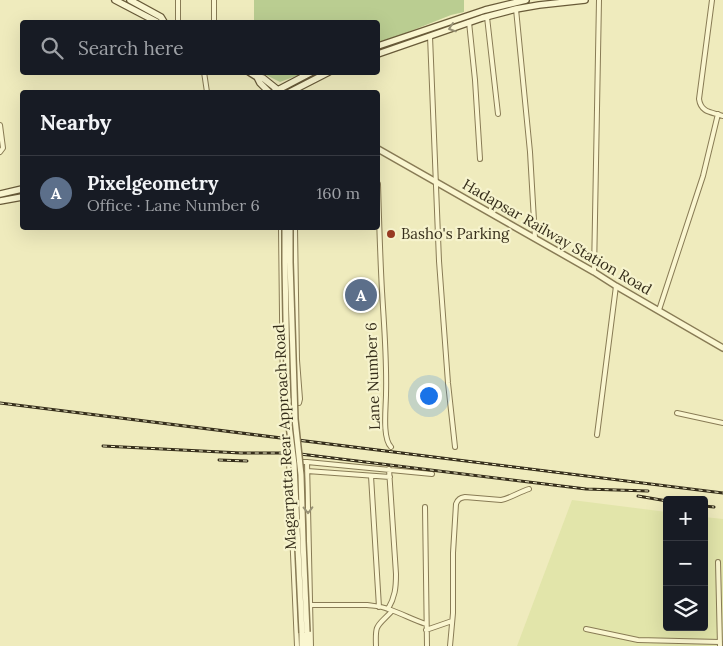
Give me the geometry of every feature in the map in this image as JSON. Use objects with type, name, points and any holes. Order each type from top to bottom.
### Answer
[{"type":"main road","points":[[116,0],[153,20]]},
{"type":"main road","points":[[130,0],[161,17],[163,20]]},
{"type":"main road","points":[[380,45],[480,11],[526,0]]},
{"type":"main road","points":[[380,53],[484,17],[539,5],[585,0]]},
{"type":"main road","points":[[480,11],[484,17]]},
{"type":"main road","points":[[254,75],[263,78],[276,90]]},
{"type":"main road","points":[[281,90],[307,75]]},
{"type":"main road","points":[[294,90],[324,75]]},
{"type":"main road","points":[[257,77],[267,90]]},
{"type":"main road","points":[[0,194],[20,193]]},
{"type":"main road","points":[[0,201],[20,194]]},
{"type":"street","points":[[178,0],[178,20]]},
{"type":"street","points":[[214,0],[214,20]]},
{"type":"street","points":[[594,272],[599,0]]},
{"type":"street","points":[[712,0],[699,99],[703,110],[723,116]]},
{"type":"street","points":[[516,9],[530,152],[534,238]]},
{"type":"street","points":[[484,17],[498,114]]},
{"type":"street","points":[[469,22],[480,159]]},
{"type":"street","points":[[430,36],[439,262],[448,384],[455,447]]},
{"type":"street","points":[[204,75],[207,90]]},
{"type":"street","points":[[659,310],[703,176],[718,114]]},
{"type":"street","points":[[0,125],[3,148],[0,152]]},
{"type":"street","name":"Hadapsar Railway Station Road","points":[[380,150],[723,348]]},
{"type":"street","points":[[281,230],[283,400],[285,403],[298,403],[300,399],[297,360],[295,230]]},
{"type":"street","name":"Magarpatta Rear Approach Road","points":[[285,230],[284,264],[290,425],[305,632],[309,646]]},
{"type":"street","name":"Magarpatta Rear Approach Road","points":[[290,230],[295,419],[301,475],[303,541],[305,632],[302,646]]},
{"type":"street","name":"Lane Number 6","points":[[378,230],[386,380],[386,432],[388,444],[391,447]]},
{"type":"street","points":[[597,435],[616,286]]},
{"type":"street","points":[[677,413],[723,423]]},
{"type":"street","points":[[297,646],[289,462],[307,462],[432,474]]},
{"type":"street","points":[[307,462],[309,646]]},
{"type":"street","points":[[376,646],[377,626],[390,610],[396,590],[389,470]]},
{"type":"street","points":[[307,471],[390,477]]},
{"type":"street","points":[[371,476],[379,607]]},
{"type":"street","points":[[450,646],[453,614],[453,552],[456,504],[458,500],[465,497],[501,500],[529,489]]},
{"type":"street","points":[[425,507],[427,646]]},
{"type":"street","points":[[586,629],[638,640],[720,644],[718,562]]},
{"type":"street","points":[[310,605],[367,605],[390,610],[426,624]]},
{"type":"street","points":[[426,630],[452,621]]},
{"type":"green space","points":[[254,0],[464,0],[464,12],[451,15],[380,43],[380,20],[254,20]]},
{"type":"green space","points":[[266,75],[299,75],[280,82]]},
{"type":"green space","points":[[572,500],[663,511],[663,631],[708,631],[708,517],[723,519],[723,646],[517,646]]},
{"type":"railway","points":[[0,403],[723,493]]},
{"type":"railway","points":[[103,446],[241,453],[292,453],[586,489],[648,491]]},
{"type":"railway","points":[[219,460],[247,461]]},
{"type":"railway","points":[[638,496],[663,500]]},
{"type":"railway","points":[[708,506],[714,507]]},
{"type":"place","name":"Basho's Parking","points":[[391,234]]},
{"type":"place","name":"Pixelgeometry","points":[[361,295]]}]
